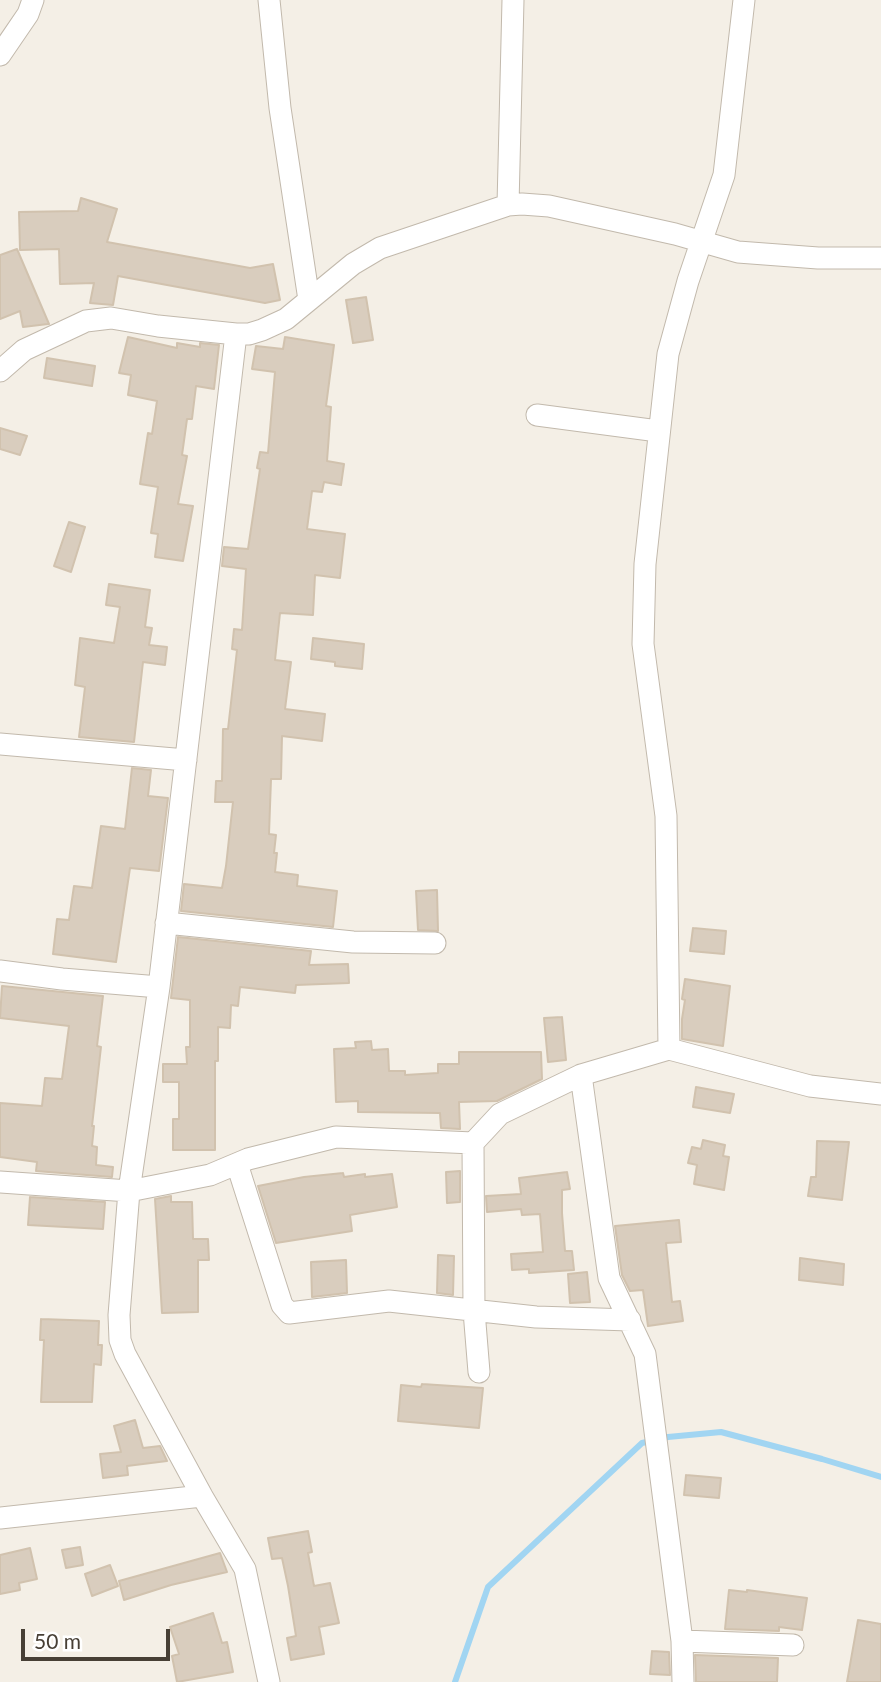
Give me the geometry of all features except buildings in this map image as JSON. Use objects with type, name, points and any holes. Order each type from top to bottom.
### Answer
[{"type":"street","points":[[0,55],[28,14],[33,0]]},
{"type":"street","points":[[269,0],[280,108],[309,300]]},
{"type":"street","points":[[508,205],[513,0]]},
{"type":"street","points":[[670,1049],[666,816],[643,644],[645,564],[668,354],[688,281],[724,175],[744,0]]},
{"type":"street","points":[[0,371],[24,350],[86,321],[111,318],[236,334],[262,330],[286,319],[353,264],[380,248],[508,205],[549,206],[703,242],[738,253],[818,258],[881,258]]},
{"type":"street","points":[[236,334],[159,987],[130,1191],[119,1315],[120,1340],[125,1354],[202,1496],[246,1569],[269,1682]]},
{"type":"street","points":[[537,415],[659,431]]},
{"type":"street","points":[[0,744],[186,760]]},
{"type":"street","points":[[166,923],[353,942],[435,943]]},
{"type":"street","points":[[0,971],[159,987]]},
{"type":"street","points":[[479,1372],[474,1311],[475,1202],[472,1143],[500,1114],[581,1075],[670,1049],[810,1086],[881,1094]]},
{"type":"street","points":[[581,1075],[609,1278],[645,1354],[682,1641],[683,1682]]},
{"type":"street","points":[[0,1182],[130,1191],[210,1175],[248,1159],[336,1137],[472,1143]]},
{"type":"street","points":[[237,1164],[282,1305],[289,1313],[389,1301],[536,1317],[631,1320]]},
{"type":"street","points":[[0,1518],[202,1496]]},
{"type":"street","points":[[682,1641],[793,1645]]},
{"type":"waterway","points":[[455,1682],[488,1587],[642,1443],[668,1437],[721,1432],[881,1477]]}]
